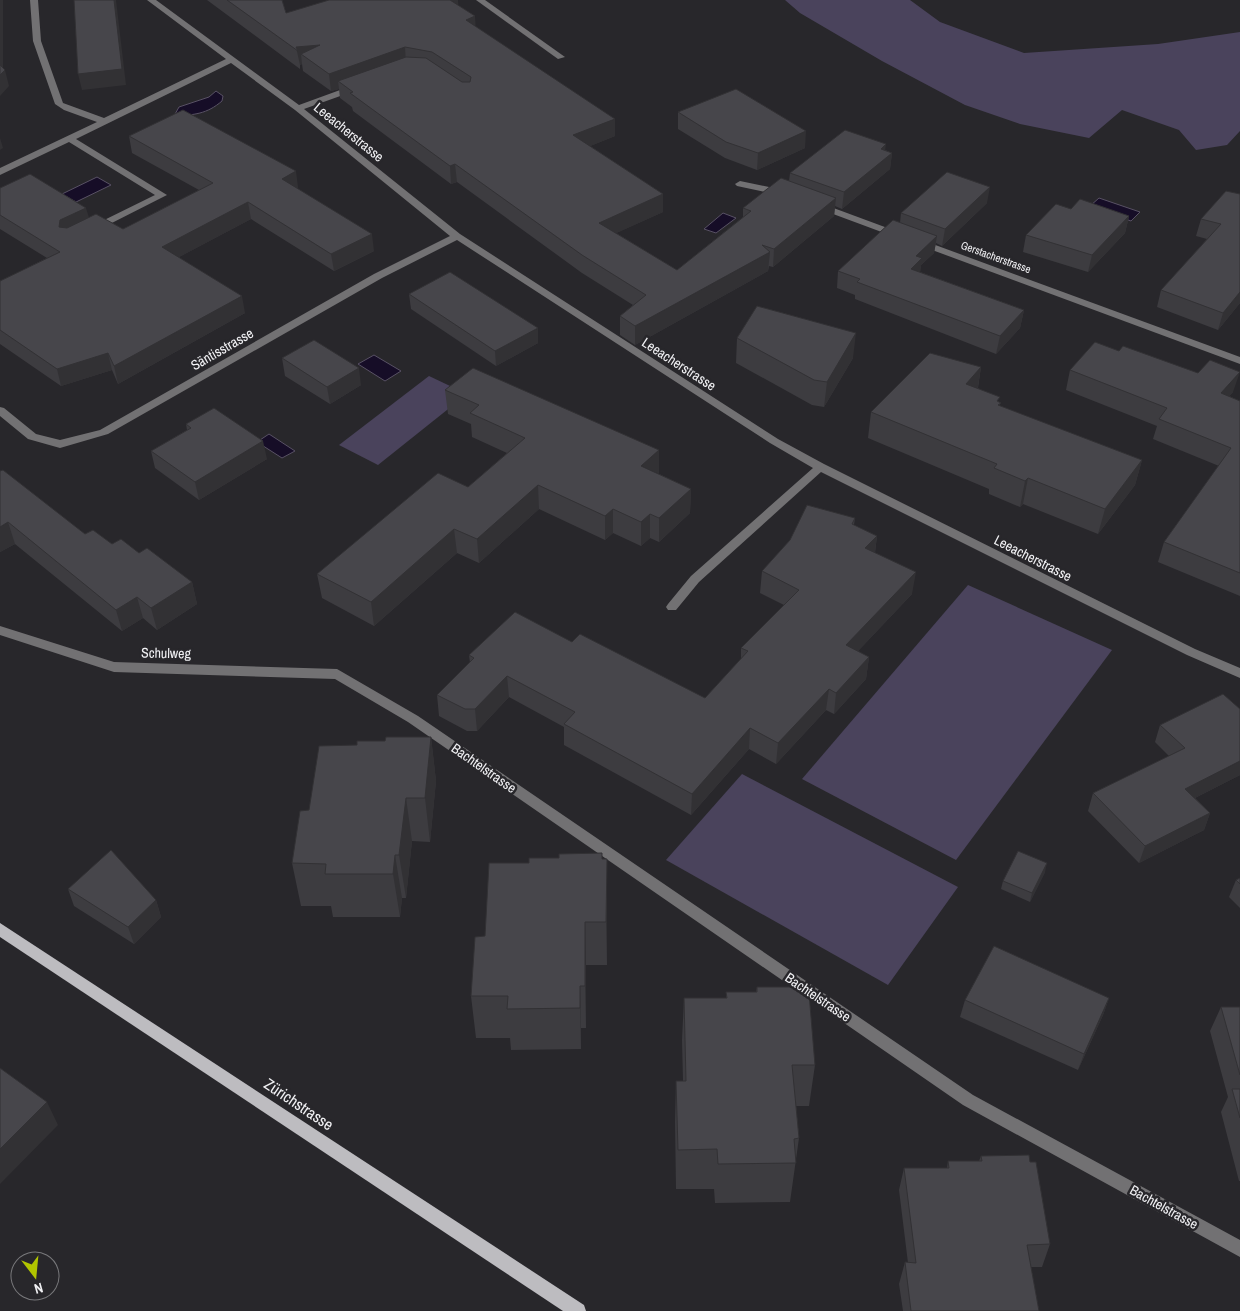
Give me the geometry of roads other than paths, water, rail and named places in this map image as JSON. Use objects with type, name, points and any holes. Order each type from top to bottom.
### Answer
[{"type":"main road","name":"Zürichstrasse","points":[[0,928],[578,1311]]},
{"type":"street","points":[[34,0],[38,41],[60,104],[66,108],[106,122]]},
{"type":"street","name":"Leeacherstrasse","points":[[151,0],[298,108],[457,236],[774,441],[820,467],[1191,652],[1240,673]]},
{"type":"street","points":[[480,0],[561,58]]},
{"type":"street","points":[[0,172],[231,60]]},
{"type":"street","points":[[298,108],[361,85]]},
{"type":"street","points":[[70,139],[162,195],[85,233]]},
{"type":"street","points":[[740,184],[776,190],[794,197]]},
{"type":"street","name":"Gerstacherstrasse","points":[[813,204],[1240,361]]},
{"type":"street","name":"Säntisstrasse","points":[[0,410],[32,437],[60,444],[104,432],[378,276],[457,236]]},
{"type":"street","points":[[672,607],[695,580],[820,467]]},
{"type":"street","name":"Schulweg","points":[[0,630],[114,667],[337,674]]},
{"type":"street","name":"Bachtelstrasse","points":[[337,674],[413,719],[968,1100],[1240,1249]]}]
